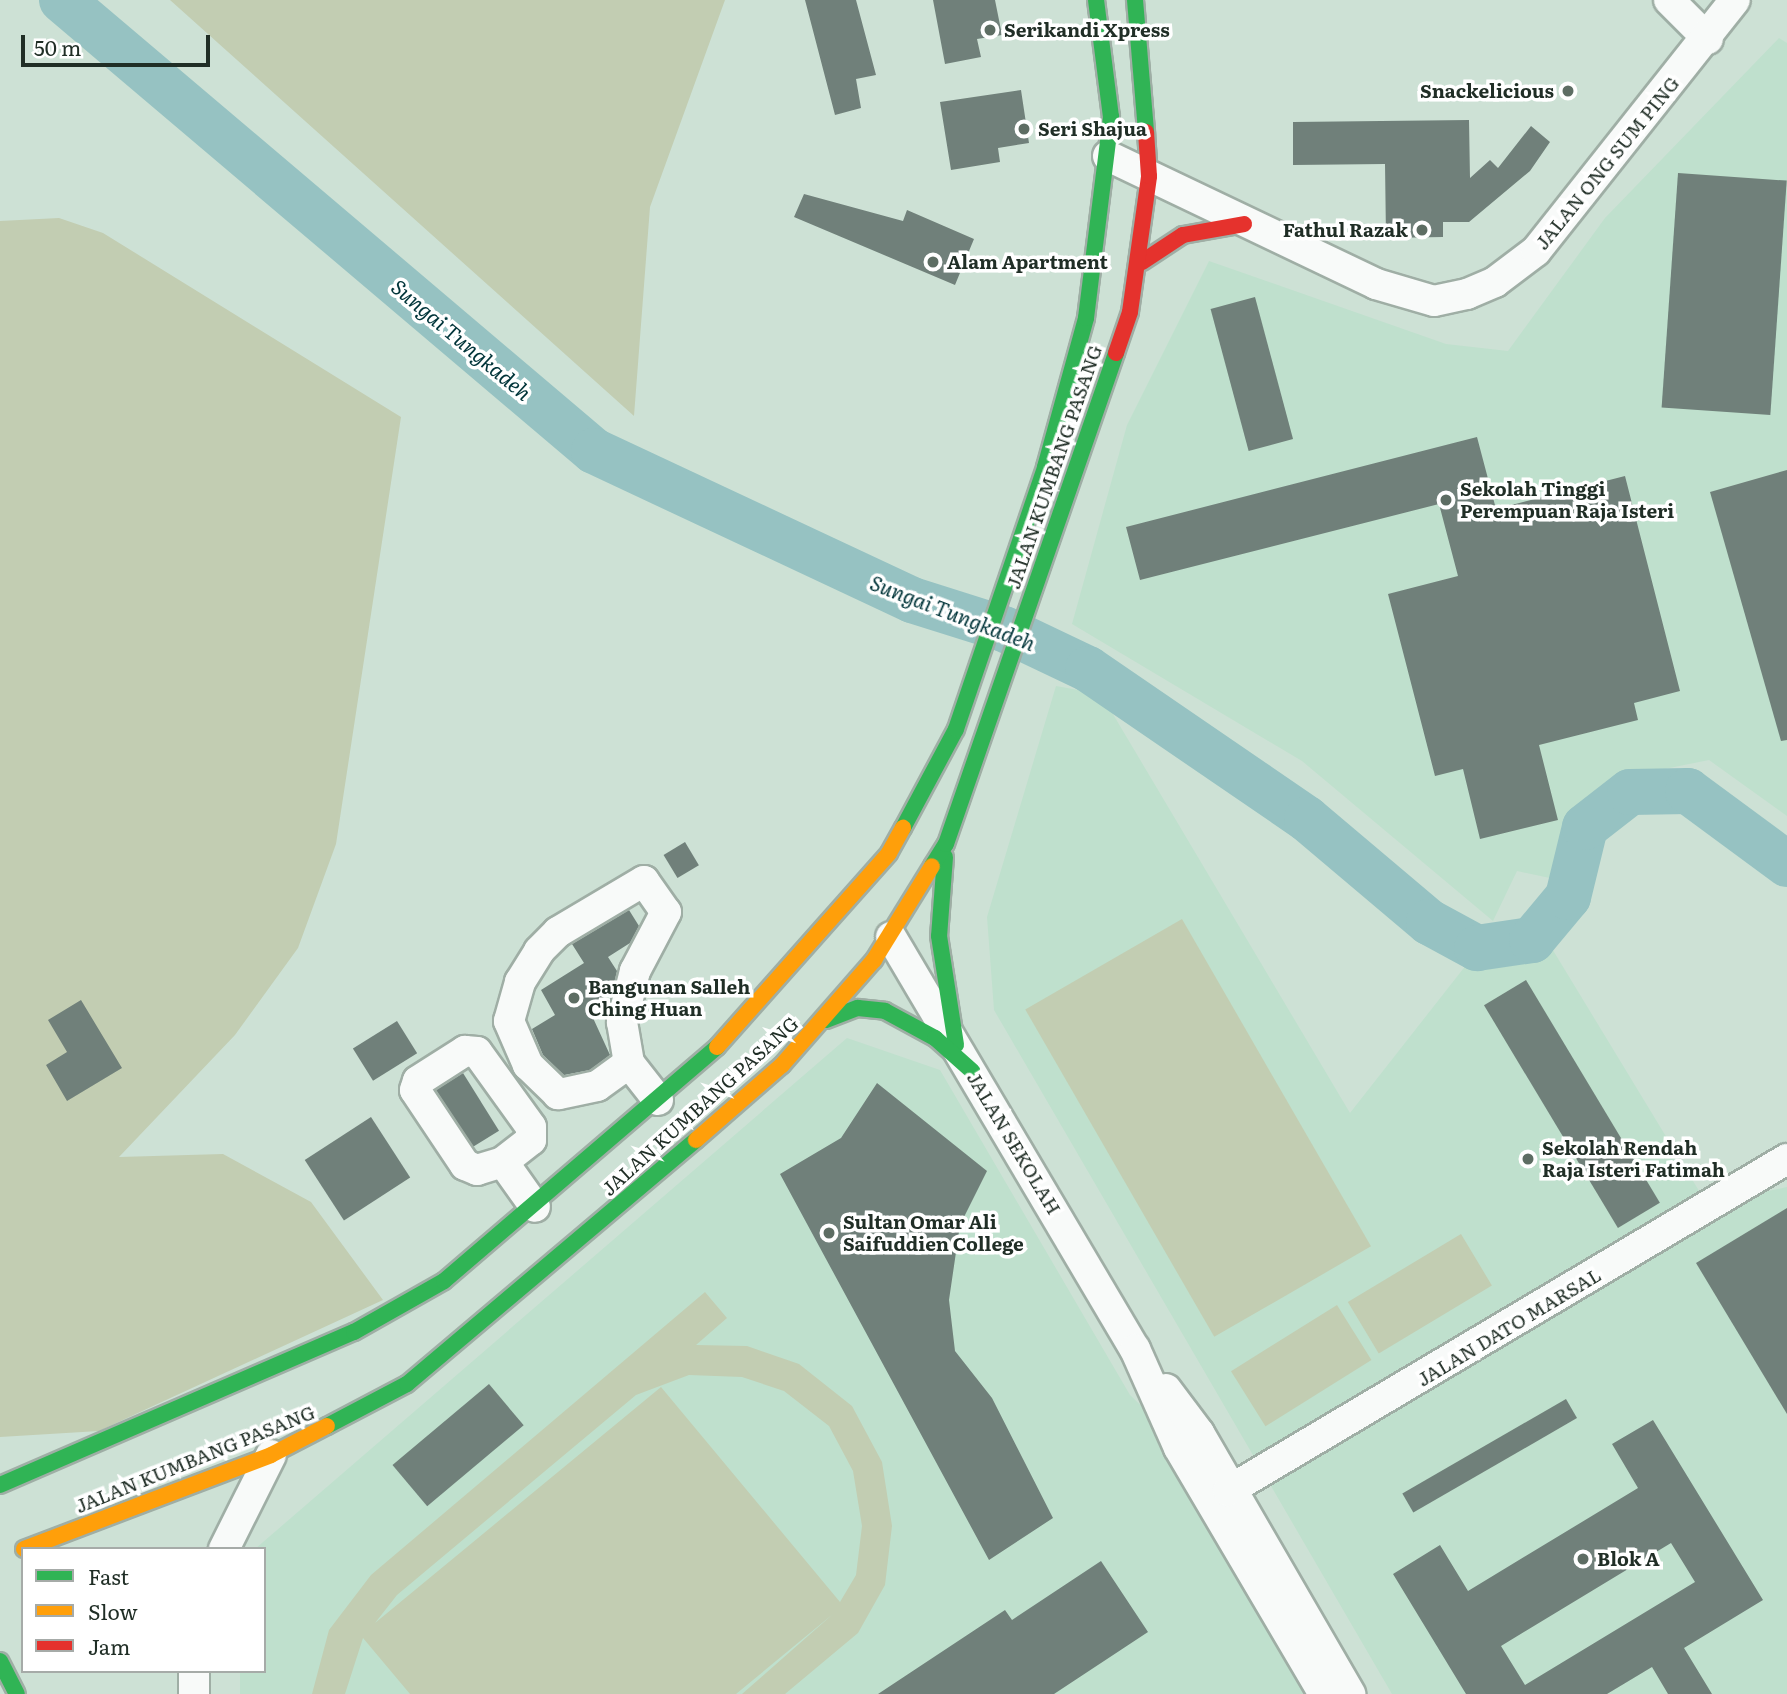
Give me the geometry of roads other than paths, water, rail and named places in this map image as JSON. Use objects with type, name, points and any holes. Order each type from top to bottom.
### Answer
[{"type":"main road","name":"JALAN KUMBANG PASANG","points":[[0,1485],[388,1314],[444,1281],[535,1207],[733,1034],[848,906],[912,818],[956,729],[1011,567],[1086,318],[1111,117],[1096,0]]},
{"type":"main road","name":"JALAN KUMBANG PASANG","points":[[30,1547],[159,1500],[271,1455],[407,1384],[458,1346],[826,1020],[891,937],[946,844],[1039,578],[1142,262],[1149,176],[1135,0]]},
{"type":"main road","points":[[1142,262],[1183,235],[1244,224]]},
{"type":"main road","points":[[898,868],[912,818]]},
{"type":"main road","points":[[946,844],[939,936],[956,1045]]},
{"type":"main road","points":[[861,942],[891,937],[892,894]]},
{"type":"main road","points":[[733,1034],[781,1005]]},
{"type":"main road","points":[[826,1020],[858,1008],[885,1011],[935,1038],[972,1071]]},
{"type":"main road","points":[[10,1460],[54,1462]]},
{"type":"main road","points":[[105,1541],[159,1500]]},
{"type":"main road","points":[[0,1661],[17,1694]]},
{"type":"main road","points":[[27,1673],[29,1694]]},
{"type":"street","points":[[1669,0],[1708,39]]},
{"type":"street","name":"JALAN ONG SUM PING","points":[[1108,156],[1244,224],[1376,285],[1434,301],[1476,290],[1536,251],[1708,39],[1735,0]]},
{"type":"street","points":[[628,1063],[597,1086],[558,1094],[528,1065],[509,1021],[520,982],[539,951],[558,932],[644,881],[666,912],[625,998],[628,1063],[657,1100]]},
{"type":"street","name":"JALAN SEKOLAH","points":[[891,937],[1135,1349],[1179,1448],[1324,1694]]},
{"type":"street","name":"JALAN DATO MARSAL","points":[[1228,1491],[1787,1159]]},
{"type":"street","points":[[503,1162],[535,1207]]},
{"type":"street","name":"JALAN SEKOLAH","points":[[1135,1349],[1199,1433],[1228,1491],[1350,1694]]},
{"type":"street","points":[[225,1547],[271,1455]]},
{"type":"street","points":[[194,1673],[194,1694]]},
{"type":"waterway","name":"Sungai Tungkadeh","points":[[62,0],[594,451],[912,600],[1004,629],[1088,669],[1307,819],[1429,922],[1477,948],[1532,940],[1568,897],[1585,827],[1630,792],[1688,791],[1787,864]]},
{"type":"place","name":"Serikandi Xpress","points":[[990,30]]},
{"type":"place","name":"Snackelicious","points":[[1568,91]]},
{"type":"place","name":"Seri Shajua","points":[[1024,129]]},
{"type":"place","name":"Fathul Razak","points":[[1422,230]]},
{"type":"place","name":"Alam Apartment","points":[[933,262]]},
{"type":"place","name":"Sekolah Tinggi Perempuan Raja Isteri","points":[[1446,500]]},
{"type":"place","name":"Bangunan Salleh Ching Huan","points":[[574,998]]},
{"type":"place","name":"Sekolah Rendah Raja Isteri Fatimah","points":[[1528,1159]]},
{"type":"place","name":"Sultan Omar Ali Saifuddien College","points":[[829,1233]]},
{"type":"place","name":"Blok A","points":[[1583,1559]]}]
